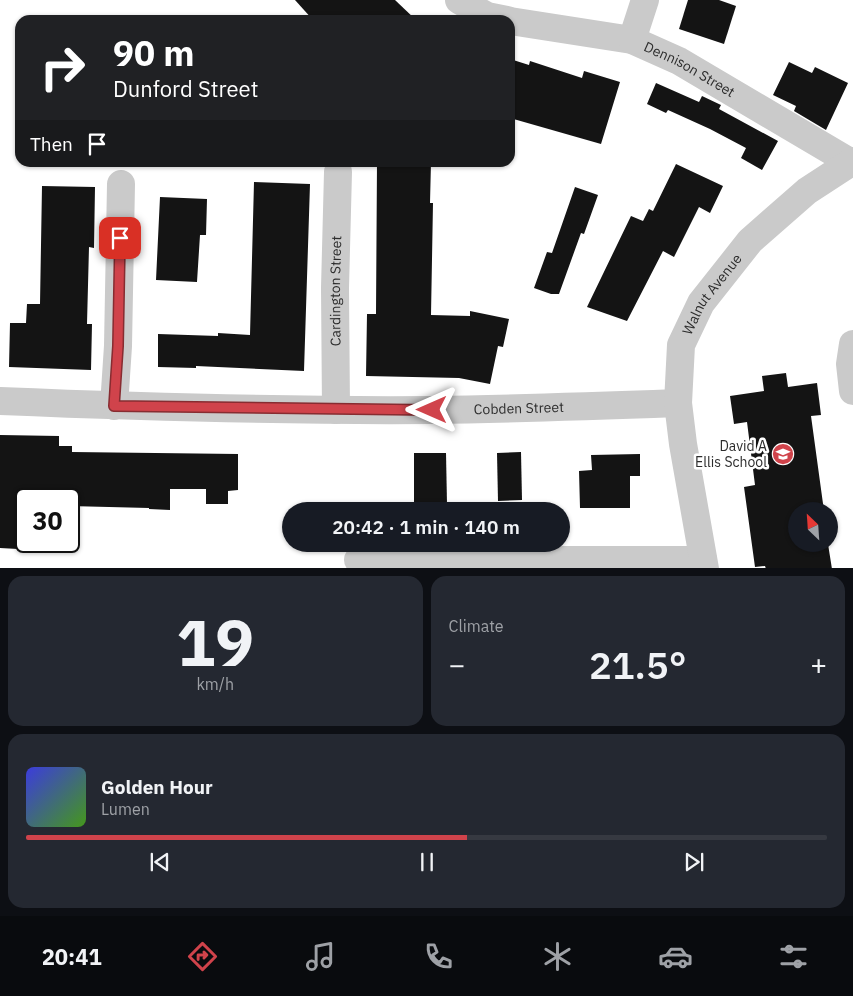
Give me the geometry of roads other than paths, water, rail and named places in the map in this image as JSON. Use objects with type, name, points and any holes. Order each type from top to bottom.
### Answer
[{"type":"street","name":"Dennison Street","points":[[459,0],[485,15]]},
{"type":"street","points":[[632,40],[645,0]]},
{"type":"street","name":"Dennison Street","points":[[515,21],[632,40],[679,61],[852,161]]},
{"type":"street","name":"Walnut Avenue","points":[[704,564],[683,444],[678,403],[681,345],[701,303],[750,241],[807,191],[852,161]]},
{"type":"street","name":"Cardington Street","points":[[336,410],[335,288],[338,172]]},
{"type":"street","points":[[114,406],[118,346],[121,184]]},
{"type":"street","points":[[853,344],[850,364],[853,391]]},
{"type":"street","name":"Cobden Street","points":[[0,401],[114,406],[336,410],[432,410],[678,403]]},
{"type":"street","points":[[358,560],[704,564]]},
{"type":"place","name":"David A Ellis School","points":[[783,454]]}]
